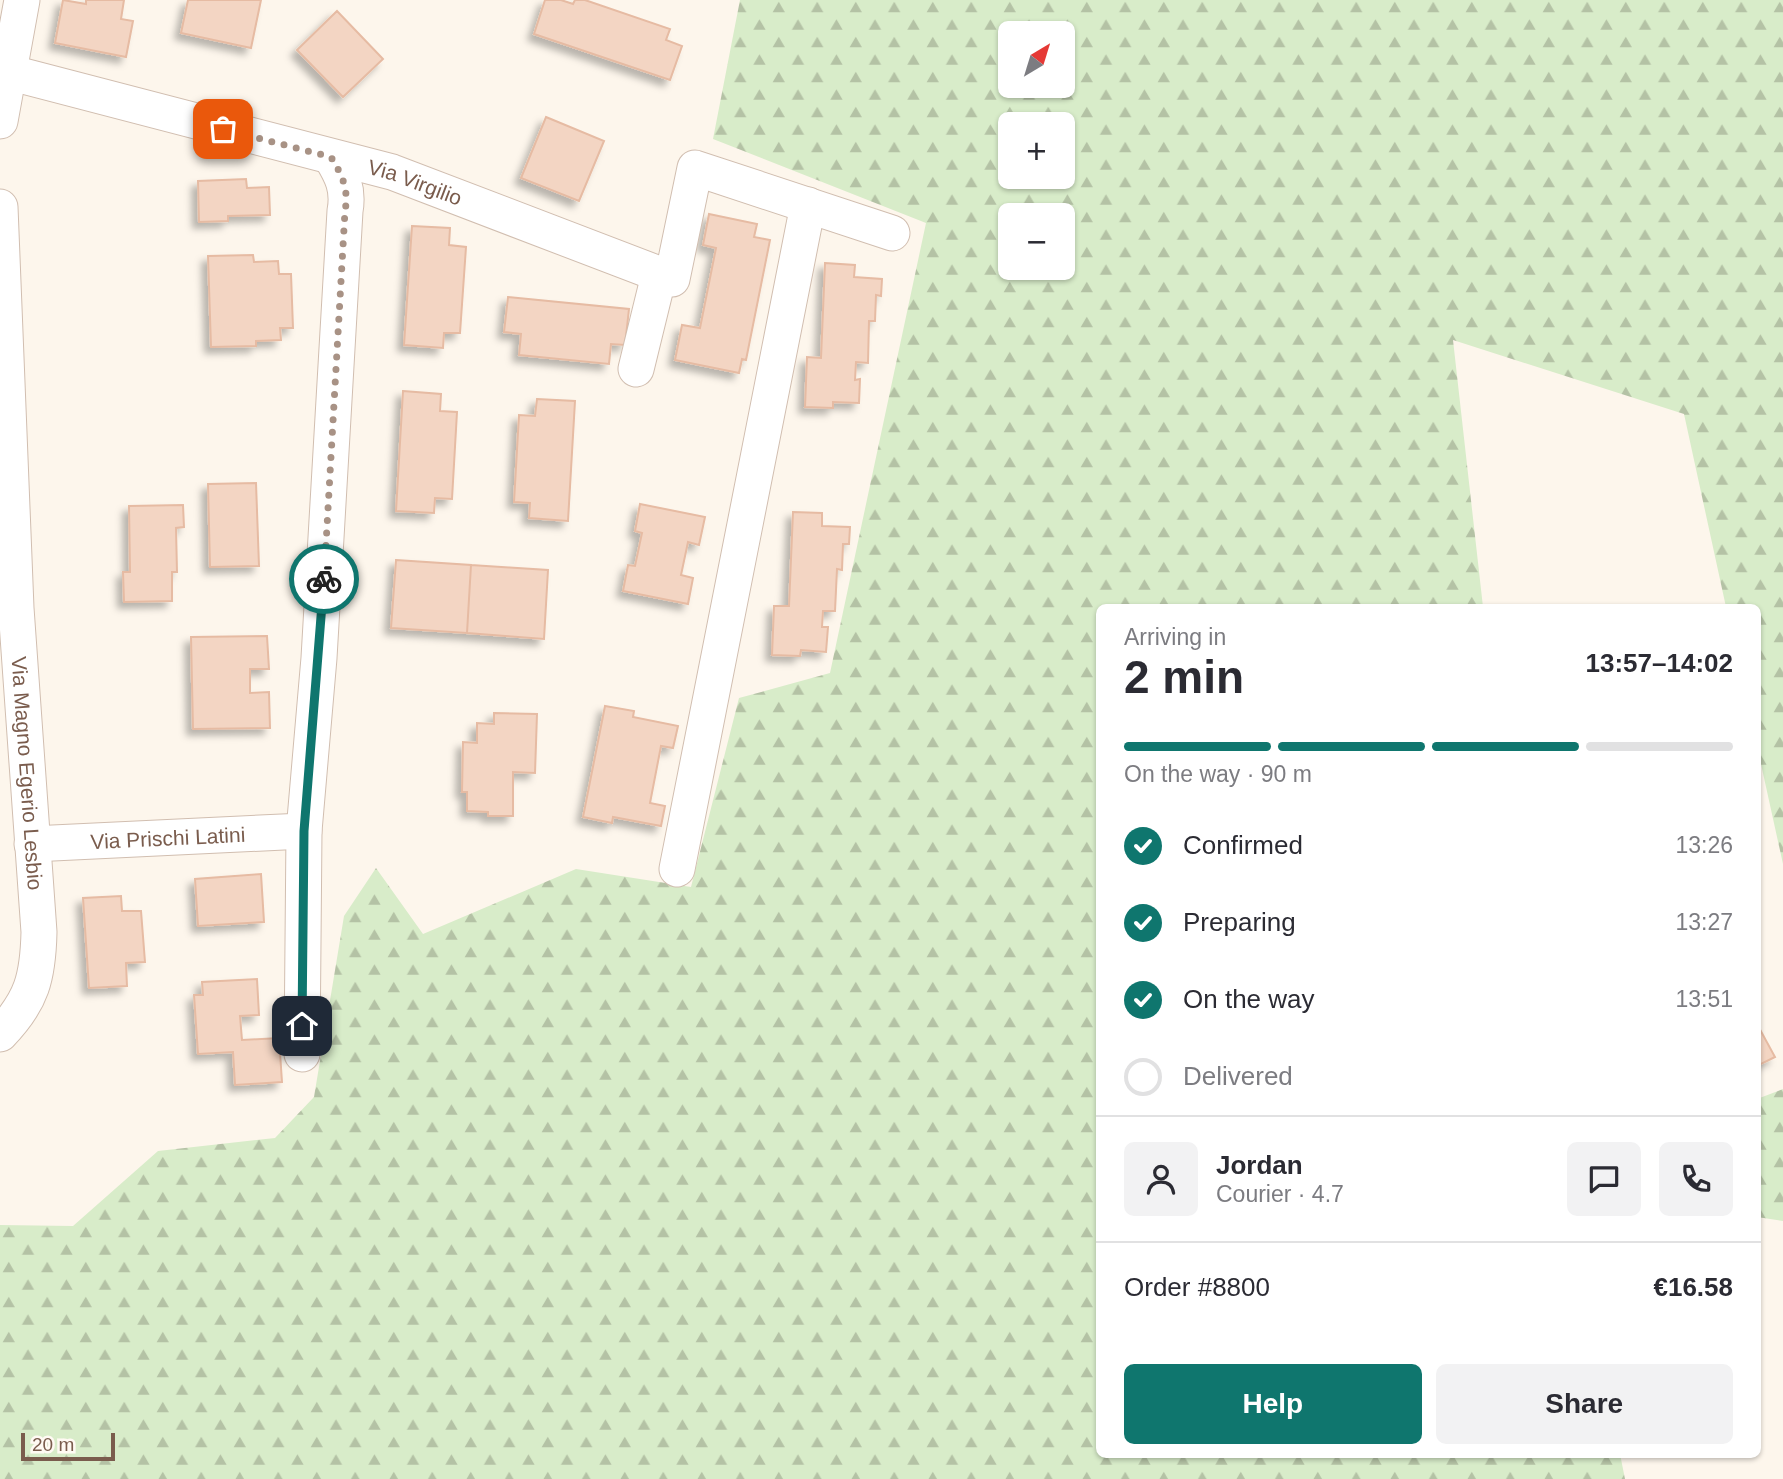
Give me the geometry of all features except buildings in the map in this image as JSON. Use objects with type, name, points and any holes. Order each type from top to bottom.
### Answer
[{"type":"street","points":[[0,121],[4,71],[22,0]]},
{"type":"street","name":"Via Virgilio","points":[[4,71],[392,172],[659,275]]},
{"type":"street","points":[[302,1054],[304,831],[319,658],[344,225],[348,197],[346,184],[331,157]]},
{"type":"street","points":[[636,369],[659,275],[672,279],[695,168],[892,233]]},
{"type":"street","points":[[677,869],[808,205]]},
{"type":"street","name":"Via Magno Egerio Lesbio","points":[[0,207],[16,594],[39,932],[38,966],[28,998],[0,1034]]},
{"type":"street","name":"Via Prischi Latini","points":[[32,844],[304,831]]},
{"type":"green space","points":[[740,0],[1783,0],[1783,864],[1761,764],[1761,604],[1725,604],[1684,414],[1453,340],[1483,604],[1096,604],[1096,1458],[1621,1458],[1625,1479],[0,1479],[0,1225],[73,1226],[158,1151],[275,1138],[314,1097],[344,916],[376,868],[423,934],[576,869],[691,887],[739,698],[830,673],[926,223],[713,139]]},
{"type":"green space","points":[[1783,1089],[1783,1221],[1761,1218],[1761,1097]]},
{"type":"way so far","points":[[223,129],[331,157],[346,184],[348,197],[345,211],[324,579]]},
{"type":"route","points":[[302,1026],[304,831],[324,579]]}]
